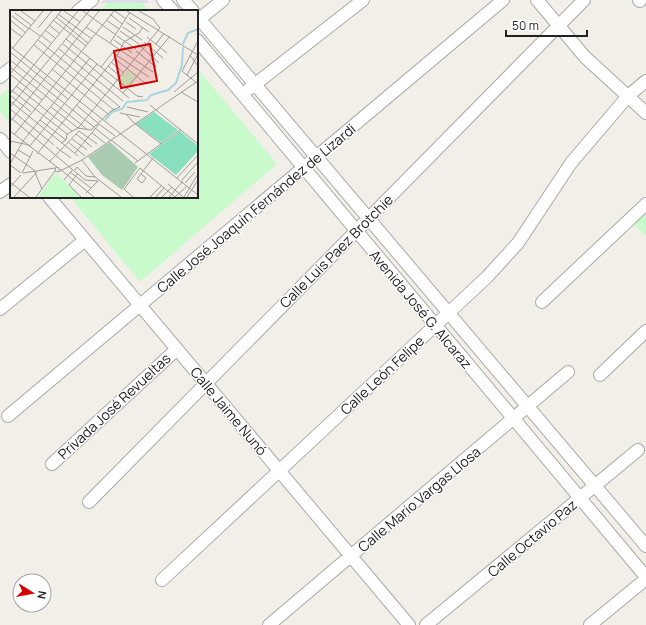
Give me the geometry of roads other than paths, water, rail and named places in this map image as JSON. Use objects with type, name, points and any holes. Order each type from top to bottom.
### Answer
[{"type":"street","points":[[79,10],[92,0]]},
{"type":"street","points":[[163,0],[172,10]]},
{"type":"street","name":"Avenida José G. Alcaraz","points":[[183,0],[191,10]]},
{"type":"street","points":[[198,16],[223,0]]},
{"type":"street","points":[[243,95],[363,0]]},
{"type":"street","name":"Calle José Joaquín Fernández de Lizardi","points":[[8,416],[317,158],[503,0]]},
{"type":"street","points":[[537,0],[585,57],[646,113]]},
{"type":"street","name":"Calle Luis Paez Brotchie","points":[[88,502],[584,0]]},
{"type":"street","name":"Avenida José G. Alcaraz","points":[[198,18],[646,546]]},
{"type":"street","name":"Avenida José G. Alcaraz","points":[[198,41],[646,578]]},
{"type":"street","points":[[0,77],[10,69]]},
{"type":"street","name":"Calle León Felipe","points":[[162,580],[487,277],[518,243],[571,163],[628,96],[645,83]]},
{"type":"street","points":[[0,139],[10,151]]},
{"type":"street","points":[[0,192],[10,185]]},
{"type":"street","name":"Calle Jaime Nunó","points":[[50,198],[409,625]]},
{"type":"street","points":[[542,302],[646,204]]},
{"type":"street","points":[[0,309],[85,240]]},
{"type":"street","points":[[600,375],[646,331]]},
{"type":"street","name":"Privada José Revueltas","points":[[52,464],[176,349]]},
{"type":"street","name":"Calle Mario Vargas Llosa","points":[[269,625],[568,372]]},
{"type":"street","name":"Calle Octavio Paz","points":[[426,625],[638,450]]},
{"type":"street","points":[[590,625],[646,578]]}]
